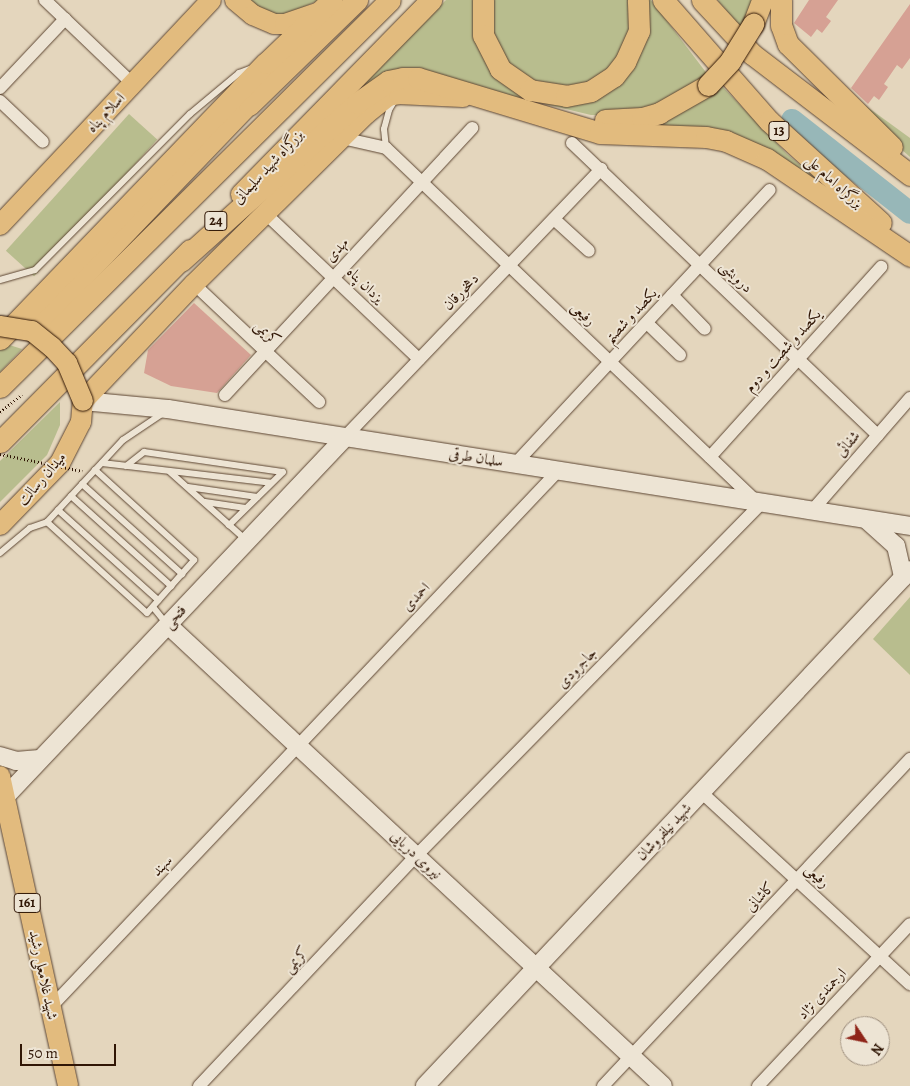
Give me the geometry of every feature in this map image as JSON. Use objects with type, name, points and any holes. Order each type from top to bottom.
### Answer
[{"type":"highway","points":[[249,105],[358,0]]},
{"type":"highway","name":"بزرگراه شهید سلیمانی","points":[[0,387],[390,0]]},
{"type":"highway","name":"بزرگراه شهید سلیمانی","points":[[0,442],[181,261],[264,168],[431,0]]},
{"type":"highway","points":[[483,0],[483,35],[500,69],[530,90],[566,96],[591,91],[614,76],[626,62],[639,31],[638,0]]},
{"type":"highway","name":"بزرگراه امام علی","points":[[663,0],[769,121],[860,206],[910,246]]},
{"type":"highway","points":[[702,0],[752,54],[910,175]]},
{"type":"highway","points":[[562,119],[642,118],[676,105],[708,85],[730,61],[753,24],[762,0]]},
{"type":"highway","points":[[781,0],[781,25],[788,44],[910,165]]},
{"type":"highway","points":[[0,339],[266,63],[325,7]]},
{"type":"highway","points":[[181,261],[357,103],[388,81],[418,78],[562,119],[600,133],[706,137],[746,149],[782,169],[910,256]]},
{"type":"main road","name":"اسلام پناه","points":[[0,225],[211,0]]},
{"type":"main road","points":[[235,0],[253,15],[274,24],[285,24],[325,7]]},
{"type":"main road","points":[[399,94],[496,101]]},
{"type":"main road","name":"بزرگراه شهید سلیمانی","points":[[84,401],[194,284],[342,138],[388,96],[399,94]]},
{"type":"main road","points":[[32,331],[249,105]]},
{"type":"main road","points":[[0,326],[32,331],[68,363],[84,401]]},
{"type":"main road","name":"سلمان طرقی","points":[[84,401],[168,409],[810,512],[910,526]]},
{"type":"main road","name":"میدان رسالت","points":[[0,525],[60,463],[81,422],[84,401]]},
{"type":"main road","name":"فتحی","points":[[2,800],[345,437]]},
{"type":"main road","points":[[867,520],[896,546],[906,574]]},
{"type":"main road","name":"شهید نیلفروشان","points":[[425,1086],[906,574]]},
{"type":"main road","name":"نیروی دریایی","points":[[168,624],[663,1086]]},
{"type":"main road","points":[[0,756],[22,761],[40,760]]},
{"type":"main road","name":"شهید غلامعلی رشید","points":[[0,776],[2,800],[68,1086]]},
{"type":"street","points":[[45,0],[133,84]]},
{"type":"street","points":[[0,88],[65,19]]},
{"type":"street","points":[[0,101],[43,142]]},
{"type":"street","name":"مهدی","points":[[226,395],[472,128]]},
{"type":"street","points":[[342,138],[386,148]]},
{"type":"street","name":"درویشی","points":[[572,142],[878,435]]},
{"type":"street","name":"رفیعی","points":[[386,148],[760,503]]},
{"type":"street","name":"دهخورقان","points":[[345,437],[601,170]]},
{"type":"street","name":"یکصد و شصتم","points":[[515,464],[770,190]]},
{"type":"street","name":"یزدان پناه","points":[[266,214],[420,359]]},
{"type":"street","points":[[554,219],[589,251]]},
{"type":"street","name":"یکصد و شصت و دوم","points":[[710,457],[881,267]]},
{"type":"street","name":"کریمی","points":[[194,284],[264,353],[319,402]]},
{"type":"street","points":[[672,295],[705,329]]},
{"type":"street","points":[[647,323],[680,355]]},
{"type":"street","name":"شفائی","points":[[810,512],[910,398]]},
{"type":"street","name":"احمدی","points":[[297,745],[558,471]]},
{"type":"street","name":"جاجرودی","points":[[416,856],[760,503]]},
{"type":"street","name":"سهند","points":[[50,1008],[297,745]]},
{"type":"street","name":"کاشانی","points":[[603,1086],[798,881],[910,759]]},
{"type":"street","name":"رفیعی","points":[[701,792],[910,984]]},
{"type":"street","name":"کریمی","points":[[199,1086],[416,856]]},
{"type":"street","name":"ارجمندی نژاد","points":[[758,1086],[910,924]]},
{"type":"lane","points":[[0,280],[35,270],[190,114],[239,72],[266,63]]},
{"type":"lane","points":[[386,148],[386,120],[399,94]]},
{"type":"lane","points":[[0,553],[30,528],[46,522],[123,440],[168,409]]},
{"type":"lane","points":[[126,466],[144,452],[283,472],[229,525]]},
{"type":"lane","points":[[102,463],[271,483]]},
{"type":"lane","points":[[46,522],[147,613],[153,607],[194,560],[95,470]]},
{"type":"lane","points":[[169,471],[247,541]]},
{"type":"lane","points":[[82,484],[182,574]]},
{"type":"lane","points":[[186,487],[257,497]]},
{"type":"lane","points":[[71,496],[171,586]]},
{"type":"lane","points":[[204,502],[246,508]]},
{"type":"lane","points":[[58,510],[158,600]]},
{"type":"lane","points":[[219,516],[236,518]]},
{"type":"lane","points":[[153,607],[168,624]]},
{"type":"path","points":[[0,412],[23,393]]},
{"type":"path","points":[[0,454],[82,471]]},
{"type":"green space","points":[[245,0],[319,0],[280,18]]},
{"type":"green space","points":[[446,0],[478,0],[500,77],[601,91],[642,0],[651,0],[708,75],[670,101],[623,115],[591,115],[403,70],[284,159]]},
{"type":"green space","points":[[487,0],[634,0],[637,13],[622,60],[581,88],[518,78],[492,47]]},
{"type":"green space","points":[[718,0],[755,0],[742,29],[719,2]]},
{"type":"green space","points":[[833,82],[910,138],[910,157],[893,142]]},
{"type":"green space","points":[[719,83],[787,154],[847,205],[777,160],[632,125]]},
{"type":"green space","points":[[129,114],[157,139],[34,276],[6,251]]},
{"type":"green space","points":[[0,342],[22,349],[0,372]]},
{"type":"green space","points":[[60,402],[60,425],[47,455],[0,502],[0,461]]},
{"type":"green space","points":[[910,597],[910,675],[873,639]]},
{"type":"building","points":[[809,0],[838,0],[826,17],[831,21],[822,33],[817,29],[811,37],[794,23]]},
{"type":"building","points":[[910,4],[910,58],[902,69],[897,65],[884,84],[888,87],[879,100],[874,96],[868,104],[851,88]]},
{"type":"building","points":[[194,303],[251,355],[217,393],[171,386],[144,373],[148,350]]},
{"type":"waterway","points":[[792,120],[910,213]]}]
